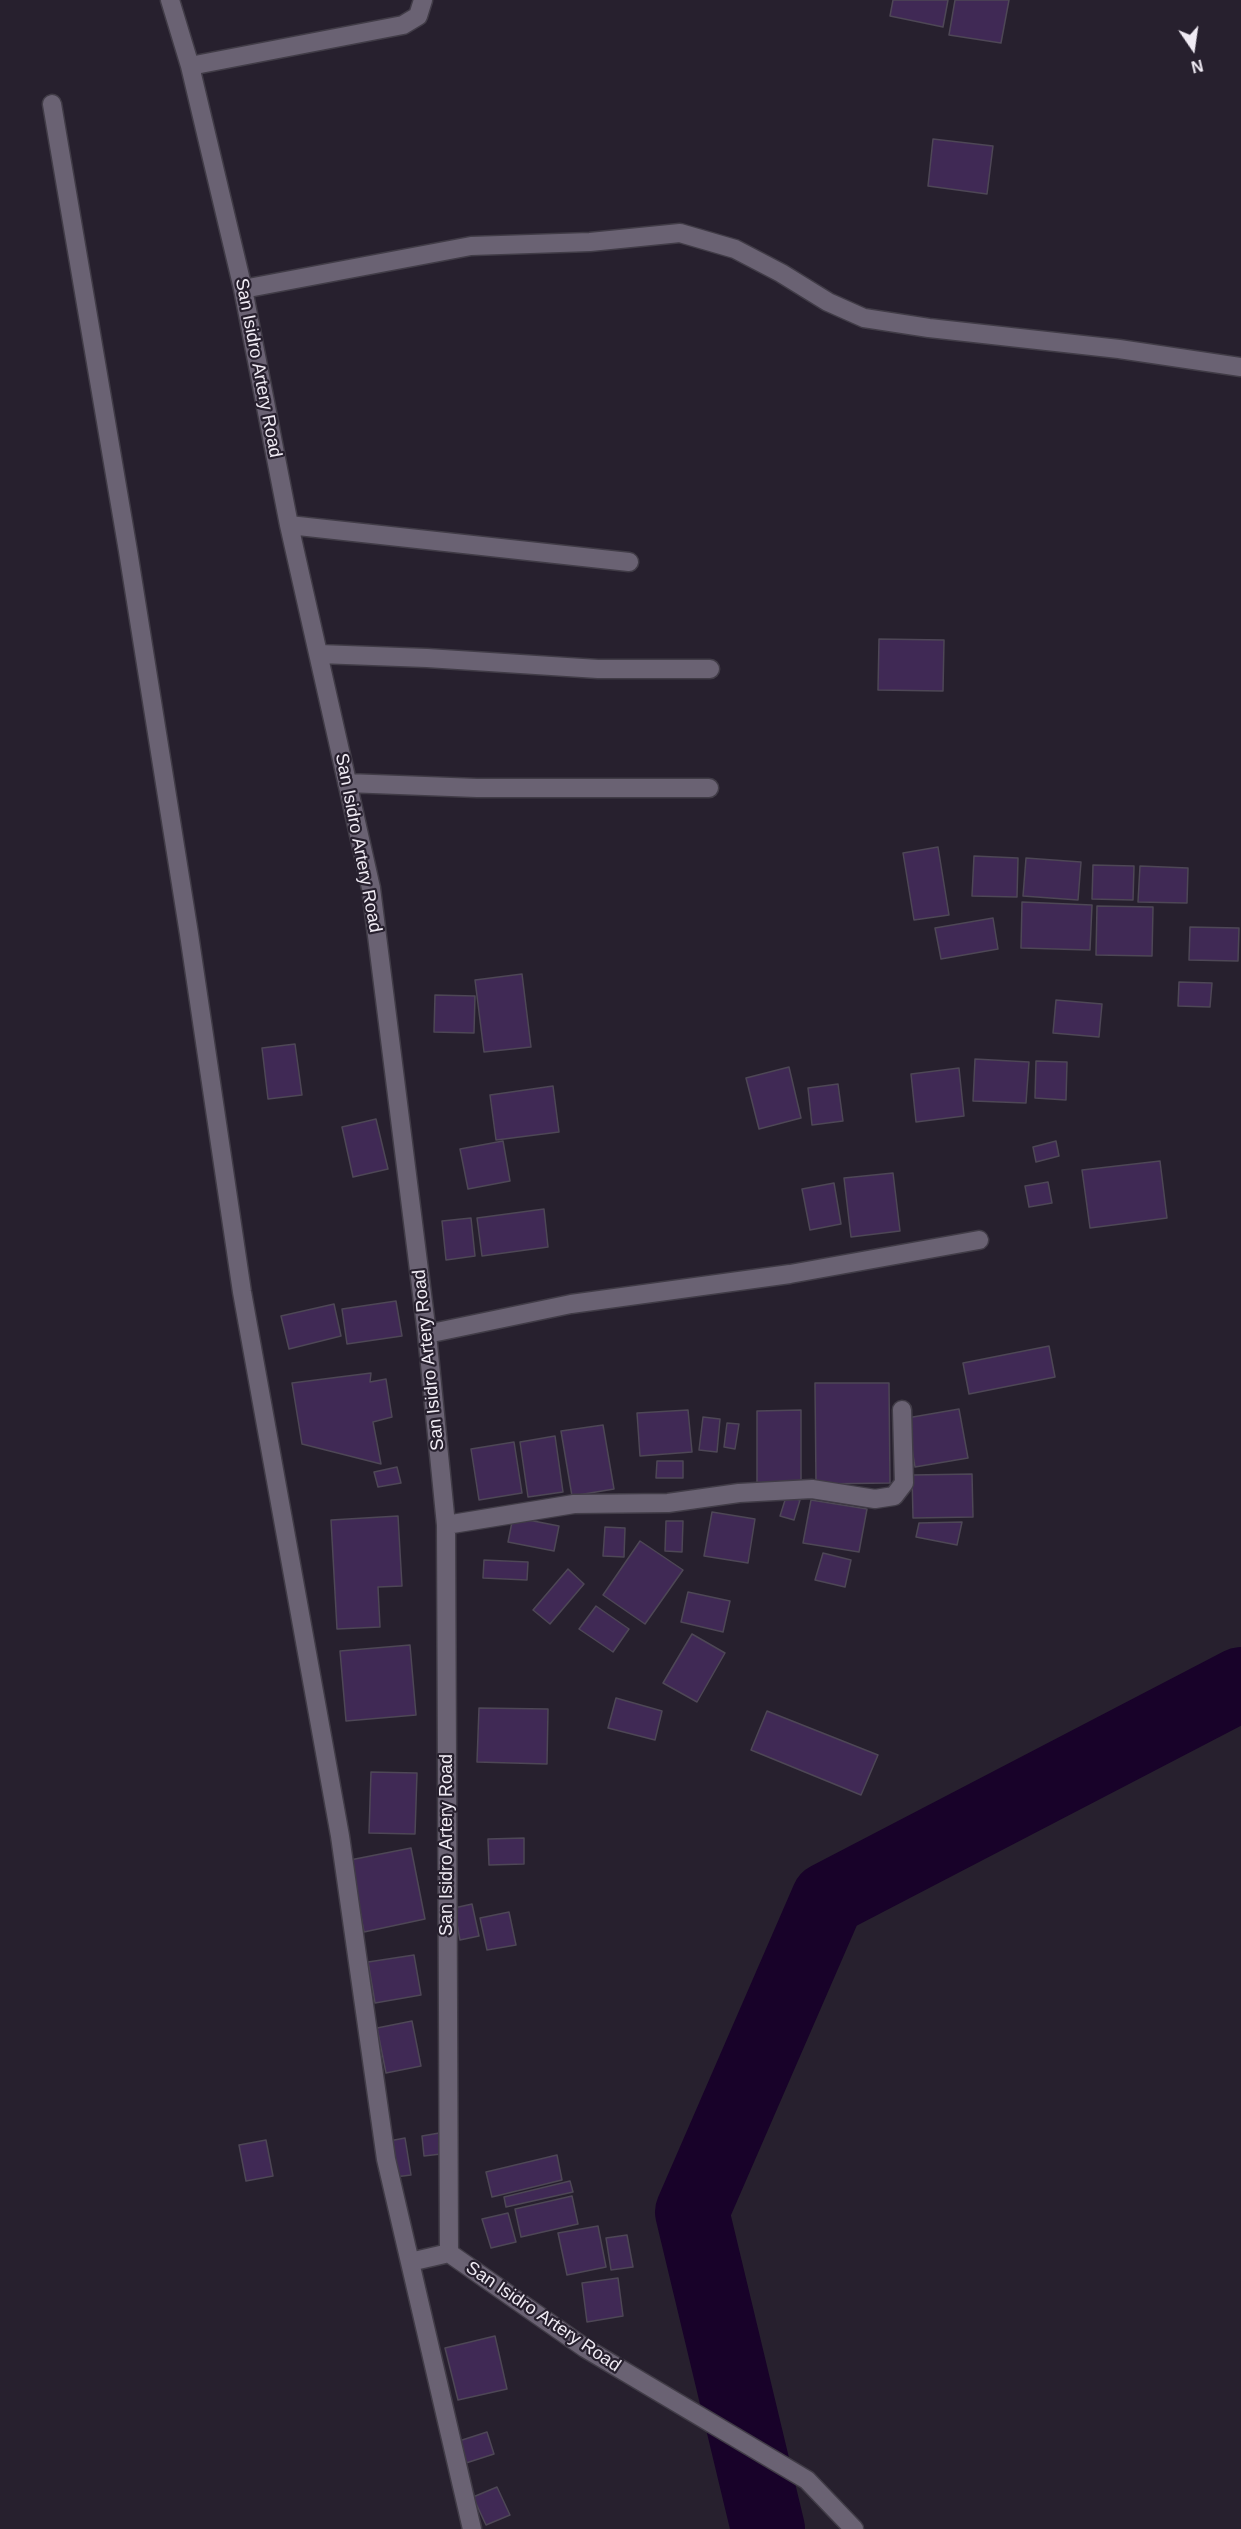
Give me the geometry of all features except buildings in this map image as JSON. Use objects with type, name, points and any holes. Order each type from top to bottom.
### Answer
[{"type":"street","name":"San Isidro Artery Road","points":[[170,0],[190,66],[243,289],[289,525],[371,888],[427,1334],[446,1525],[449,2253],[585,2348],[807,2480],[854,2529]]},
{"type":"street","points":[[190,66],[403,25],[418,16],[423,0]]},
{"type":"street","points":[[52,104],[185,910],[242,1292],[340,1836],[386,2159],[472,2529]]},
{"type":"street","points":[[243,289],[471,246],[590,242],[680,233],[735,249],[781,273],[828,302],[864,318],[929,328],[1119,349],[1241,367]]},
{"type":"street","points":[[289,525],[629,562]]},
{"type":"street","points":[[319,654],[427,658],[598,669],[710,669]]},
{"type":"street","points":[[347,783],[477,788],[709,788]]},
{"type":"street","points":[[427,1334],[571,1304],[790,1274],[979,1240]]},
{"type":"street","points":[[446,1525],[574,1504],[668,1503],[739,1493],[812,1489],[876,1499],[894,1496],[904,1484],[902,1410]]},
{"type":"street","points":[[410,2262],[449,2253]]},
{"type":"waterway","points":[[768,2529],[692,2212],[828,1899],[1241,1684]]}]
